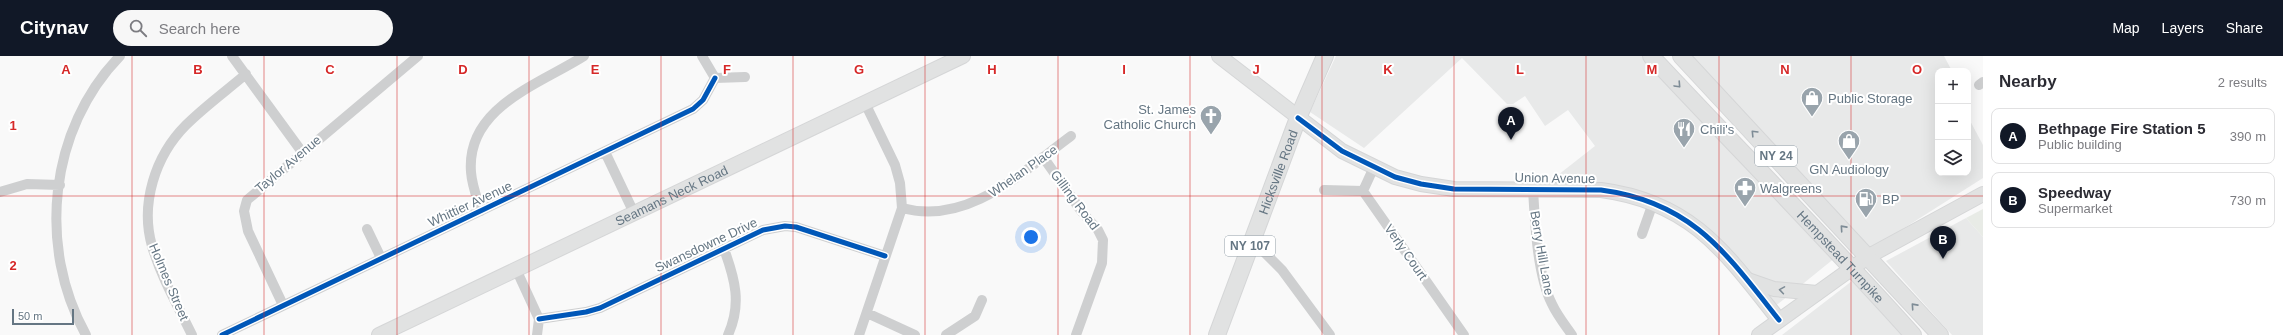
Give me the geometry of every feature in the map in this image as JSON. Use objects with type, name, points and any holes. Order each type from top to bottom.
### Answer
[{"type":"main road","points":[[1219,56],[1298,118]]},
{"type":"main road","name":"Hicksville Road","points":[[1217,335],[1298,118],[1325,56]]},
{"type":"main road","name":"Hempstead Turnpike","points":[[1651,56],[1728,140],[1800,211],[1913,335]]},
{"type":"main road","name":"Hempstead Turnpike","points":[[1681,56],[1869,256],[1940,335]]},
{"type":"main road","name":"Seamans Neck Road","points":[[379,335],[865,103],[955,57]]},
{"type":"main road","name":"Union Avenue","points":[[1298,118],[1342,151],[1395,177],[1421,184],[1454,189],[1601,190],[1624,193],[1653,203],[1688,220],[1703,231],[1728,255],[1780,320]]},
{"type":"main road","points":[[1759,335],[1869,256],[1983,194]]},
{"type":"main road","points":[[1748,280],[1774,289],[1817,293]]},
{"type":"street","points":[[86,335],[72,306],[61,268],[56,234],[56,202],[65,151],[76,122],[100,79],[120,56]]},
{"type":"street","points":[[232,56],[302,152]]},
{"type":"street","name":"Taylor Avenue","points":[[283,305],[248,231],[244,211],[251,195],[418,56]]},
{"type":"street","points":[[481,211],[473,186],[471,164],[475,142],[485,124],[499,108],[522,91],[584,56]]},
{"type":"street","points":[[702,56],[715,78],[745,77]]},
{"type":"street","name":"Holmes Street","points":[[192,335],[152,246],[148,215],[152,183],[163,155],[186,125],[246,74]]},
{"type":"street","name":"Whittier Avenue","points":[[222,335],[693,109],[703,100],[715,78]]},
{"type":"street","points":[[859,335],[902,208],[900,184],[895,165],[865,103]]},
{"type":"street","name":"Whelan Place","points":[[902,208],[926,212],[972,203],[992,194],[1071,136]]},
{"type":"street","points":[[605,152],[634,213]]},
{"type":"street","name":"Gilling Road","points":[[1043,157],[1082,212],[1098,230],[1104,248],[1102,263],[1076,335]]},
{"type":"street","points":[[1324,190],[1363,191],[1374,167]]},
{"type":"street","points":[[0,192],[27,184],[60,185]]},
{"type":"street","name":"Berry Hill Lane","points":[[1533,189],[1535,228],[1548,293],[1552,303],[1572,335]]},
{"type":"street","name":"Verly Court","points":[[1363,191],[1464,335]]},
{"type":"street","points":[[1642,234],[1653,203]]},
{"type":"street","name":"Swansdowne Drive","points":[[539,319],[586,312],[600,308],[763,230],[785,226],[811,232],[885,256]]},
{"type":"street","points":[[367,229],[381,258]]},
{"type":"street","points":[[1252,240],[1282,270],[1330,335]]},
{"type":"street","points":[[724,249],[734,276],[738,300],[735,321],[728,335]]},
{"type":"street","points":[[516,269],[539,319],[537,335]]},
{"type":"street","points":[[946,335],[975,316],[982,300]]},
{"type":"street","points":[[867,313],[915,335]]},
{"type":"shaded area","points":[[1336,56],[1646,56],[1836,257],[1773,308],[1741,265],[1633,192],[1558,175],[1595,146],[1568,110],[1545,126],[1525,96],[1513,104],[1507,104],[1462,58],[1364,148],[1310,112]]},
{"type":"shaded area","points":[[1687,56],[1944,56],[1950,68],[1935,68],[1935,176],[1971,176],[1971,123],[1983,145],[1983,178],[1868,251]]},
{"type":"shaded area","points":[[1983,209],[1983,237],[1966,218]]},
{"type":"shaded area","points":[[1966,218],[1983,237],[1983,335],[1952,335],[1886,261]]},
{"type":"shaded area","points":[[1852,281],[1902,335],[1782,335]]},
{"type":"cycle path","points":[[222,335],[693,109],[703,100],[715,78]]},
{"type":"cycle path","points":[[1298,118],[1342,151],[1395,177],[1421,184],[1454,189],[1601,190],[1633,196],[1660,206],[1683,219],[1704,234],[1742,273],[1779,320]]},
{"type":"cycle path","points":[[539,319],[586,312],[600,308],[763,230],[785,226],[796,227],[885,256]]},
{"type":"place","name":"Public Storage","points":[[1812,118]]},
{"type":"place","name":"St. James Catholic Church","points":[[1211,136]]},
{"type":"place","name":"Bethpage Fire Station 5","points":[[1511,140]]},
{"type":"place","name":"Chili's","points":[[1684,148]]},
{"type":"place","name":"GN Audiology","points":[[1849,160]]},
{"type":"place","name":"Walgreens","points":[[1745,208]]},
{"type":"place","name":"BP","points":[[1866,218]]},
{"type":"place","name":"Speedway","points":[[1943,259]]}]
